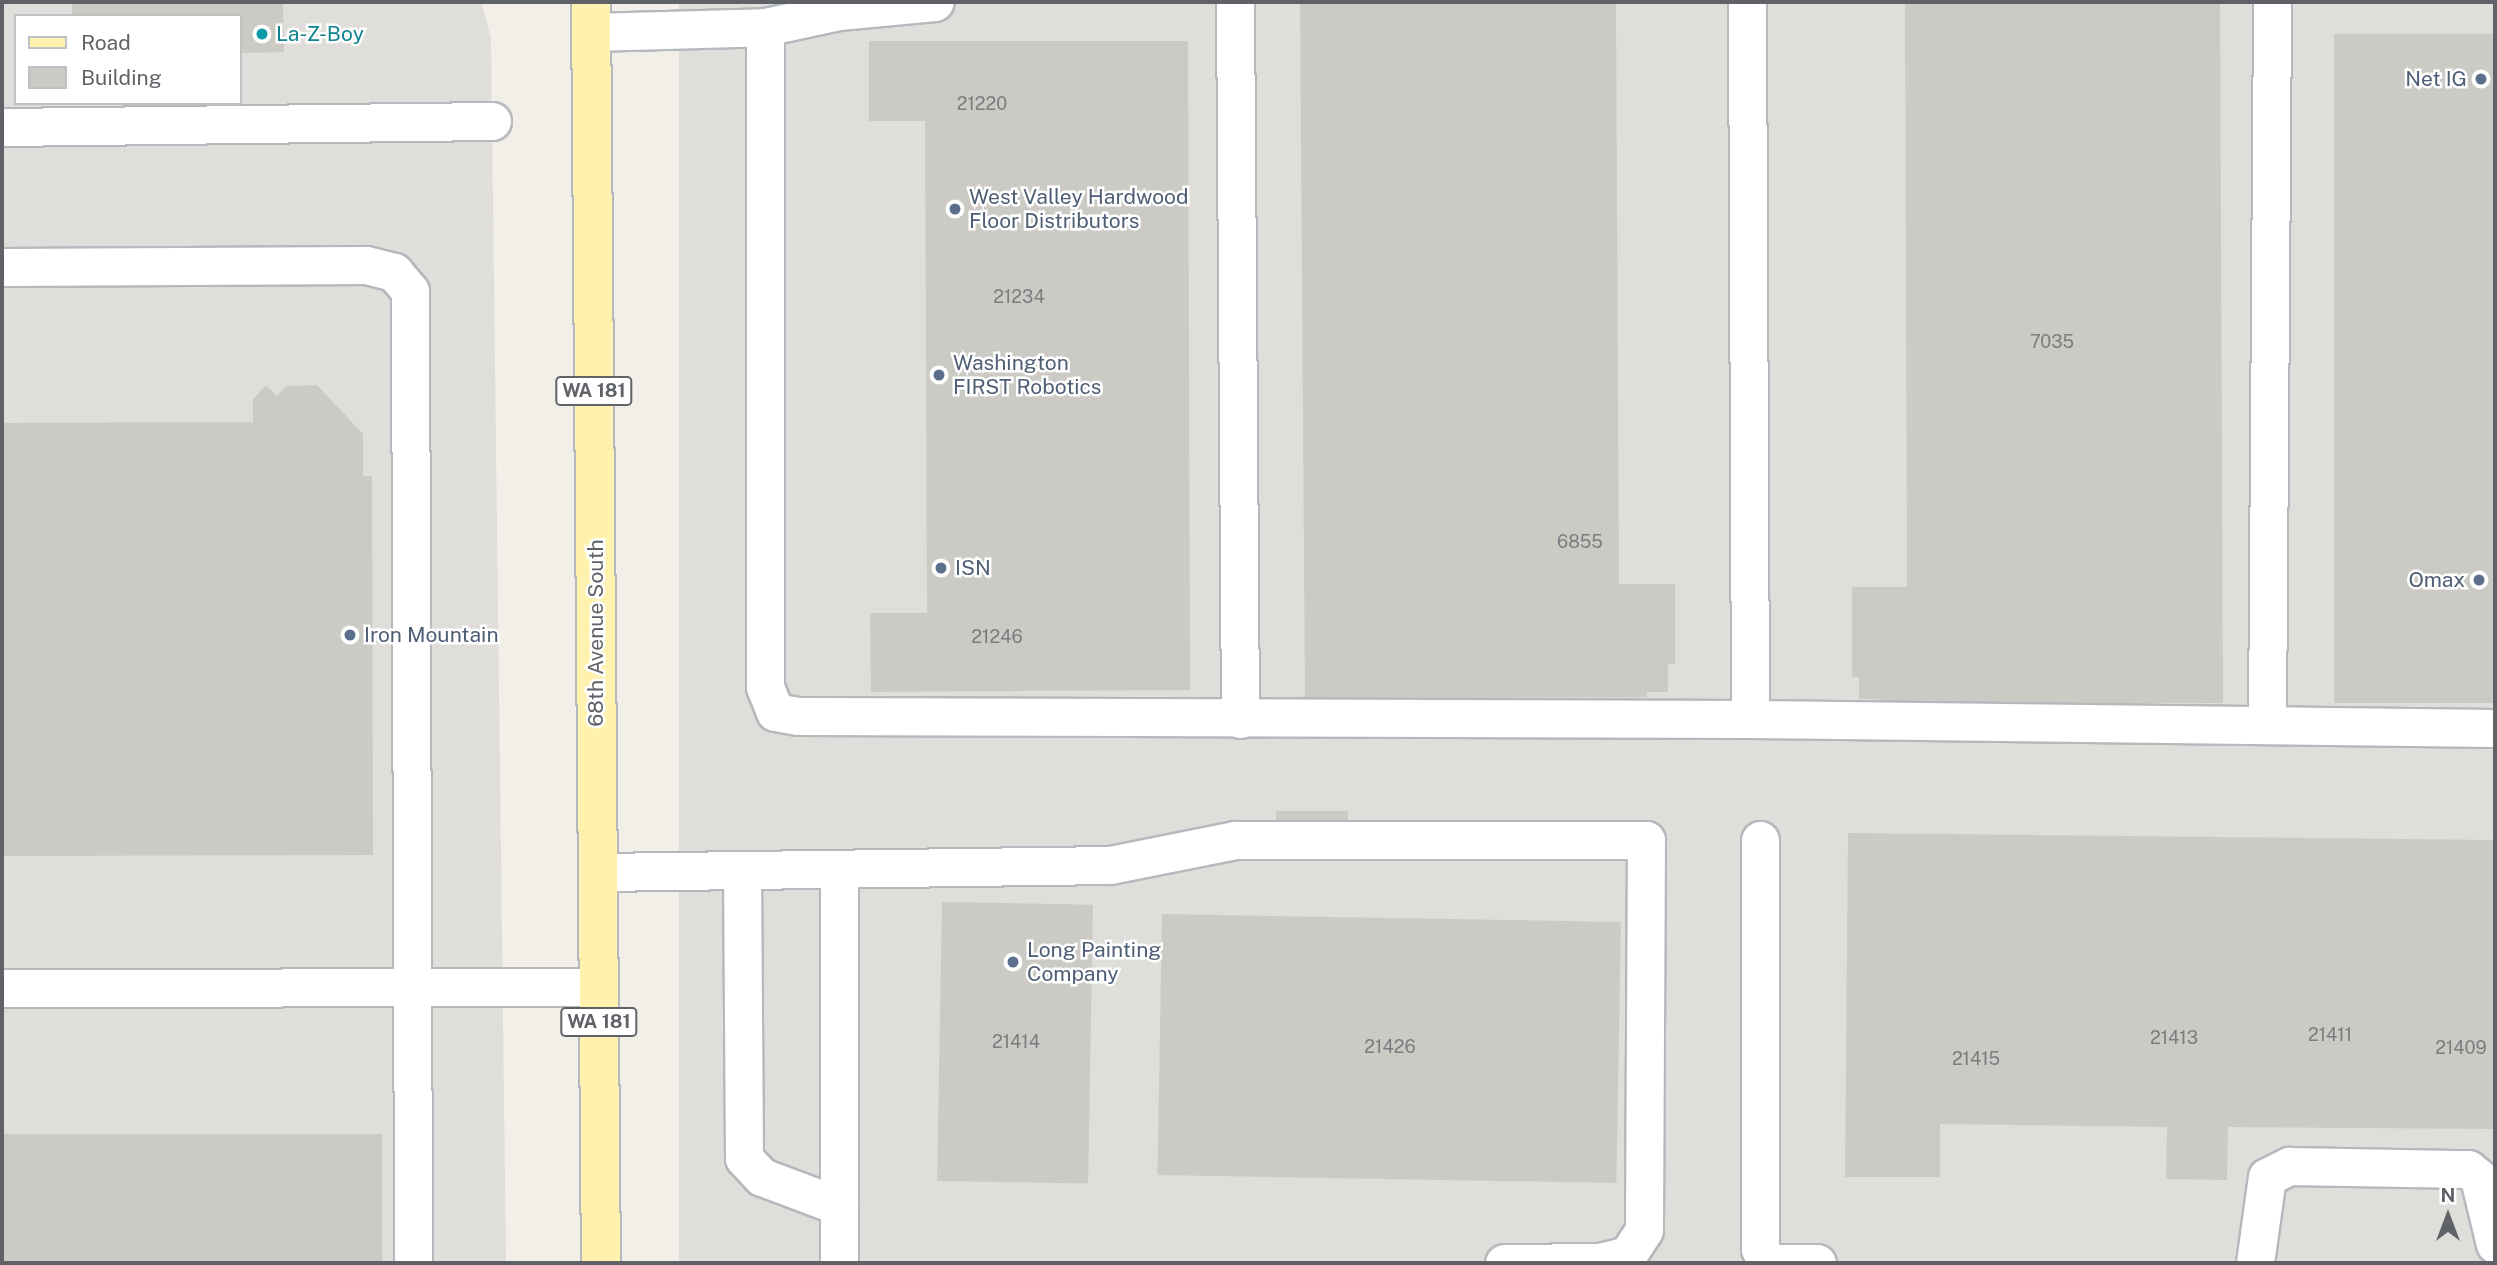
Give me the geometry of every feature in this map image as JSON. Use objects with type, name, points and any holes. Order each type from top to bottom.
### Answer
[{"type":"main road","name":"68th Avenue South","points":[[591,17],[601,1263]]},
{"type":"lane","points":[[591,17],[765,27],[839,11],[936,2]]},
{"type":"lane","points":[[1235,2],[1240,719]]},
{"type":"lane","points":[[1747,2],[1751,719]]},
{"type":"lane","points":[[2267,723],[2273,2]]},
{"type":"lane","points":[[765,27],[765,687],[775,712],[798,716],[1751,719],[2267,723],[2495,728]]},
{"type":"lane","points":[[2,127],[492,121]]},
{"type":"lane","points":[[2,267],[366,265],[394,272],[410,291],[413,1263]]},
{"type":"lane","points":[[598,872],[1110,865],[1235,840],[1646,840],[1644,1230],[1628,1255],[1600,1262],[1504,1263]]},
{"type":"lane","points":[[1760,840],[1760,1249],[1769,1263],[1817,1263]]},
{"type":"lane","points":[[839,869],[839,1263]]},
{"type":"lane","points":[[742,870],[744,1158],[762,1177],[839,1206]]},
{"type":"lane","points":[[2,988],[598,987]]},
{"type":"lane","points":[[2255,1263],[2267,1177],[2289,1166],[2468,1168],[2479,1178],[2495,1244]]},
{"type":"shaded area","points":[[2,2],[481,2],[491,38],[506,1263],[2,1263]]},
{"type":"shaded area","points":[[679,2],[2495,2],[2495,1263],[679,1263]]},
{"type":"building","name":"La-Z-Boy","points":[[72,2],[283,2],[284,52],[242,53],[242,14],[72,14]]},
{"type":"building","points":[[1300,2],[1616,2],[1619,584],[1675,584],[1675,664],[1668,664],[1668,692],[1647,692],[1647,697],[1305,699]]},
{"type":"building","points":[[1905,2],[2220,2],[2223,703],[1879,704],[1879,699],[1859,699],[1859,677],[1852,677],[1852,587],[1907,587]]},
{"type":"building","points":[[2334,34],[2495,34],[2495,703],[2334,703]]},
{"type":"building","points":[[869,41],[1188,41],[1190,690],[871,692],[870,613],[927,613],[925,121],[869,121]]},
{"type":"building","points":[[266,385],[277,396],[286,386],[317,385],[363,434],[363,476],[372,476],[373,855],[2,856],[2,423],[253,422],[253,399]]},
{"type":"building","points":[[1276,811],[1348,811],[1348,826],[1276,826]]},
{"type":"building","points":[[1848,833],[2495,840],[2495,1129],[2228,1127],[2227,1180],[2166,1179],[2167,1127],[1940,1124],[1940,1177],[1845,1177]]},
{"type":"building","points":[[942,902],[1093,905],[1088,1184],[937,1181]]},
{"type":"building","points":[[1162,914],[1621,922],[1616,1183],[1157,1175]]},
{"type":"building","points":[[2,1134],[382,1134],[382,1263],[2,1263]]},
{"type":"place","name":"La-Z-Boy","points":[[262,34]]},
{"type":"place","name":"Net IG","points":[[2481,79]]},
{"type":"place","name":"West Valley Hardwood Floor Distributors","points":[[955,209]]},
{"type":"place","name":"Washington FIRST Robotics","points":[[939,375]]},
{"type":"place","name":"ISN","points":[[941,568]]},
{"type":"place","name":"Omax","points":[[2479,580]]},
{"type":"place","name":"Iron Mountain","points":[[350,635]]},
{"type":"place","name":"Long Painting Company","points":[[1013,962]]}]
